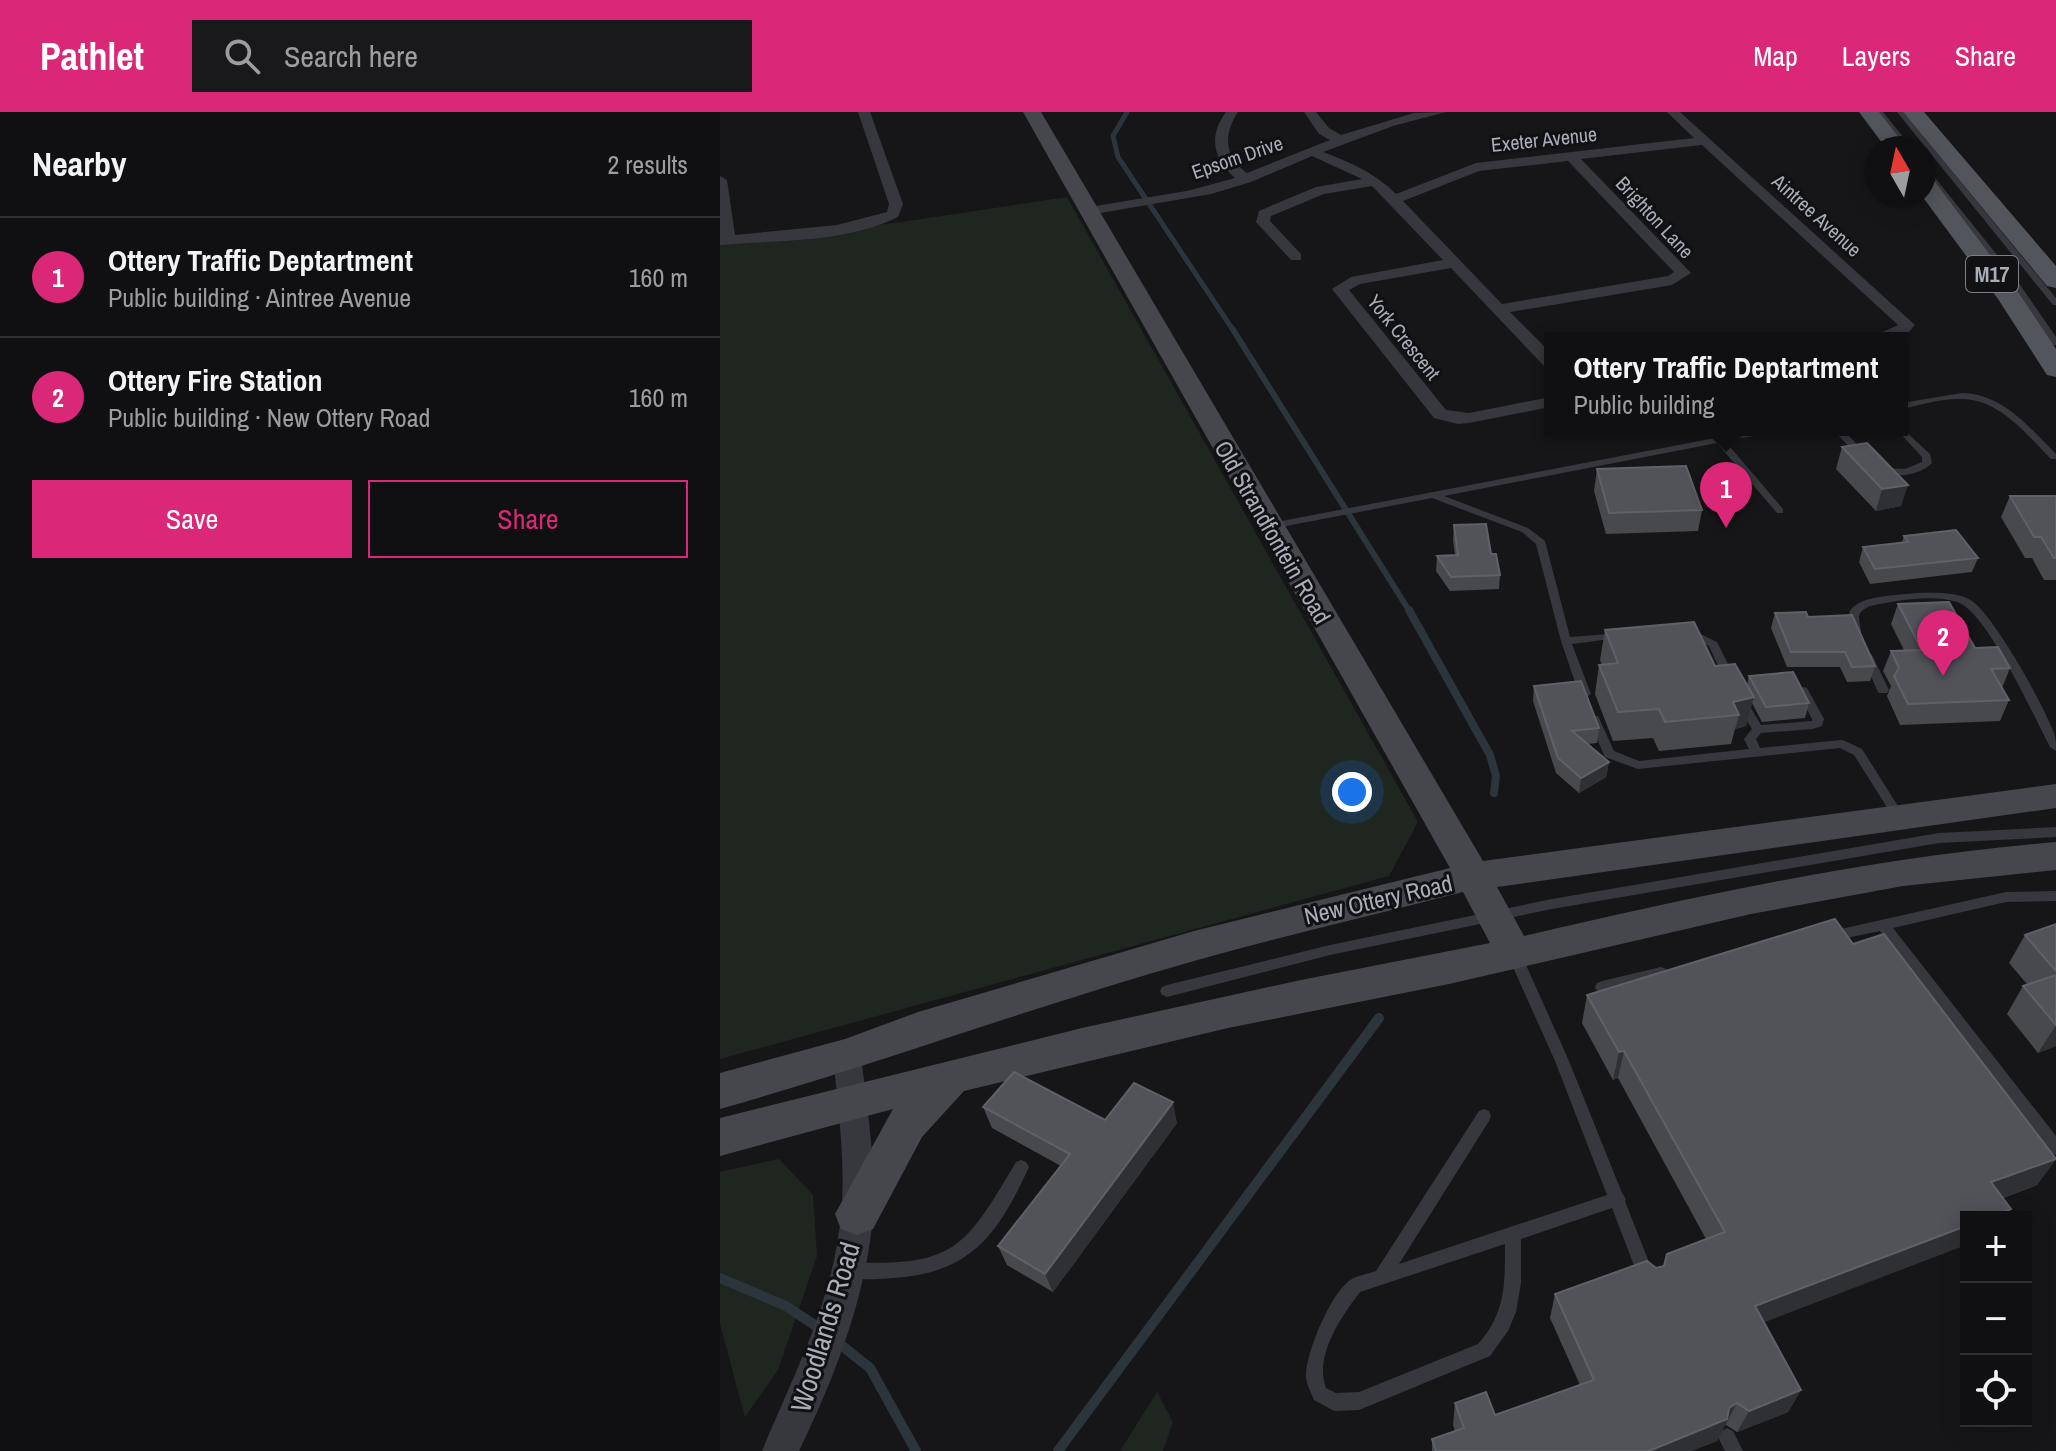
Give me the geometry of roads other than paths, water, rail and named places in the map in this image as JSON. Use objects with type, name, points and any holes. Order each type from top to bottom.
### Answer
[{"type":"main road","name":"Old Strandfontein Road","points":[[1032,112],[1101,209],[1269,526],[1473,876],[1514,953]]},
{"type":"main road","points":[[1869,112],[1888,136]]},
{"type":"main road","name":"M17","points":[[1913,112],[2056,281]]},
{"type":"main road","name":"M17","points":[[1936,199],[2009,297],[2056,369]]},
{"type":"main road","name":"New Ottery Road","points":[[720,1091],[847,1056],[918,1029],[1194,946],[1473,876],[2056,796]]},
{"type":"main road","points":[[720,1137],[960,1073],[1661,919],[1900,871],[1983,860],[2056,856]]},
{"type":"main road","points":[[857,1214],[912,1114],[934,1090],[960,1073]]},
{"type":"street","points":[[720,180],[724,240],[855,227],[881,221],[893,214],[896,204],[864,112]]},
{"type":"street","points":[[1232,112],[1220,127],[1219,135],[1226,161],[1234,172],[1246,179]]},
{"type":"street","points":[[1310,112],[1324,131],[1338,139]]},
{"type":"street","name":"Epsom Drive","points":[[1101,209],[1172,198],[1246,179],[1375,126],[1440,112]]},
{"type":"street","name":"Aintree Avenue","points":[[1673,112],[1907,325],[1900,332]]},
{"type":"street","name":"Exeter Avenue","points":[[1394,200],[1476,167],[1705,141]]},
{"type":"street","points":[[1310,151],[1375,181],[1544,356]]},
{"type":"street","name":"Brighton Lane","points":[[1499,309],[1672,280],[1683,273],[1571,156]]},
{"type":"street","points":[[1296,257],[1263,222],[1264,214],[1321,190],[1375,181]]},
{"type":"street","name":"York Crescent","points":[[1454,263],[1356,280],[1340,289],[1440,414],[1448,418],[1469,418],[1544,403]]},
{"type":"street","name":"Woodlands Road","points":[[780,1451],[798,1418],[814,1374],[842,1282],[857,1214],[847,1056]]},
{"type":"lane","points":[[1880,112],[1899,136]]},
{"type":"lane","points":[[1900,112],[2056,303]]},
{"type":"lane","points":[[1936,181],[2011,278],[2056,343]]},
{"type":"lane","points":[[1908,405],[1960,396],[1987,400],[2012,418],[2054,457]]},
{"type":"lane","points":[[1269,526],[1743,436]]},
{"type":"lane","points":[[1843,436],[1882,472],[1924,467],[1927,456],[1907,436]]},
{"type":"lane","points":[[1720,441],[1780,511]]},
{"type":"lane","points":[[1433,495],[1534,535],[1541,543],[1566,641],[1609,754],[1638,765],[1841,744],[1851,746],[1858,752],[1899,817]]},
{"type":"lane","points":[[1883,690],[1854,627],[1853,616],[1857,608],[1879,601],[1959,598],[1976,608],[2056,747]]},
{"type":"lane","points":[[1672,630],[1688,631],[1713,644],[1758,729]]},
{"type":"lane","points":[[1566,641],[1626,635]]},
{"type":"lane","points":[[1731,682],[1745,680]]},
{"type":"lane","points":[[1756,752],[1750,735],[1758,729],[1818,723],[1796,680]]},
{"type":"lane","points":[[1167,991],[1330,950],[1494,916],[1902,843],[1975,835],[2056,832]]},
{"type":"lane","points":[[1810,941],[2006,897],[2056,896]]},
{"type":"lane","points":[[1884,926],[2056,1148]]},
{"type":"lane","points":[[1514,953],[1530,984],[1649,1282]]},
{"type":"lane","points":[[1602,987],[1677,969]]},
{"type":"lane","points":[[1382,1276],[1484,1116]]},
{"type":"lane","points":[[842,1282],[919,1267],[958,1255],[976,1238],[1021,1167]]},
{"type":"lane","points":[[1513,1236],[1512,1293],[1499,1336],[1484,1350],[1397,1387],[1338,1405],[1325,1399],[1318,1388],[1314,1367],[1321,1338],[1340,1302],[1355,1286],[1618,1199]]},
{"type":"waterway","points":[[1127,112],[1113,136],[1118,157],[1233,330]]},
{"type":"waterway","points":[[1232,328],[1410,612]]},
{"type":"waterway","points":[[1409,610],[1490,755],[1496,776],[1494,793]]},
{"type":"waterway","points":[[1058,1451],[1379,1018]]},
{"type":"waterway","points":[[720,1278],[786,1306],[822,1330]]},
{"type":"waterway","points":[[836,1341],[870,1368],[916,1451]]},
{"type":"place","name":"Ottery Traffic Deptartment","points":[[1726,528]]},
{"type":"place","name":"Ottery Fire Station","points":[[1943,676]]}]
